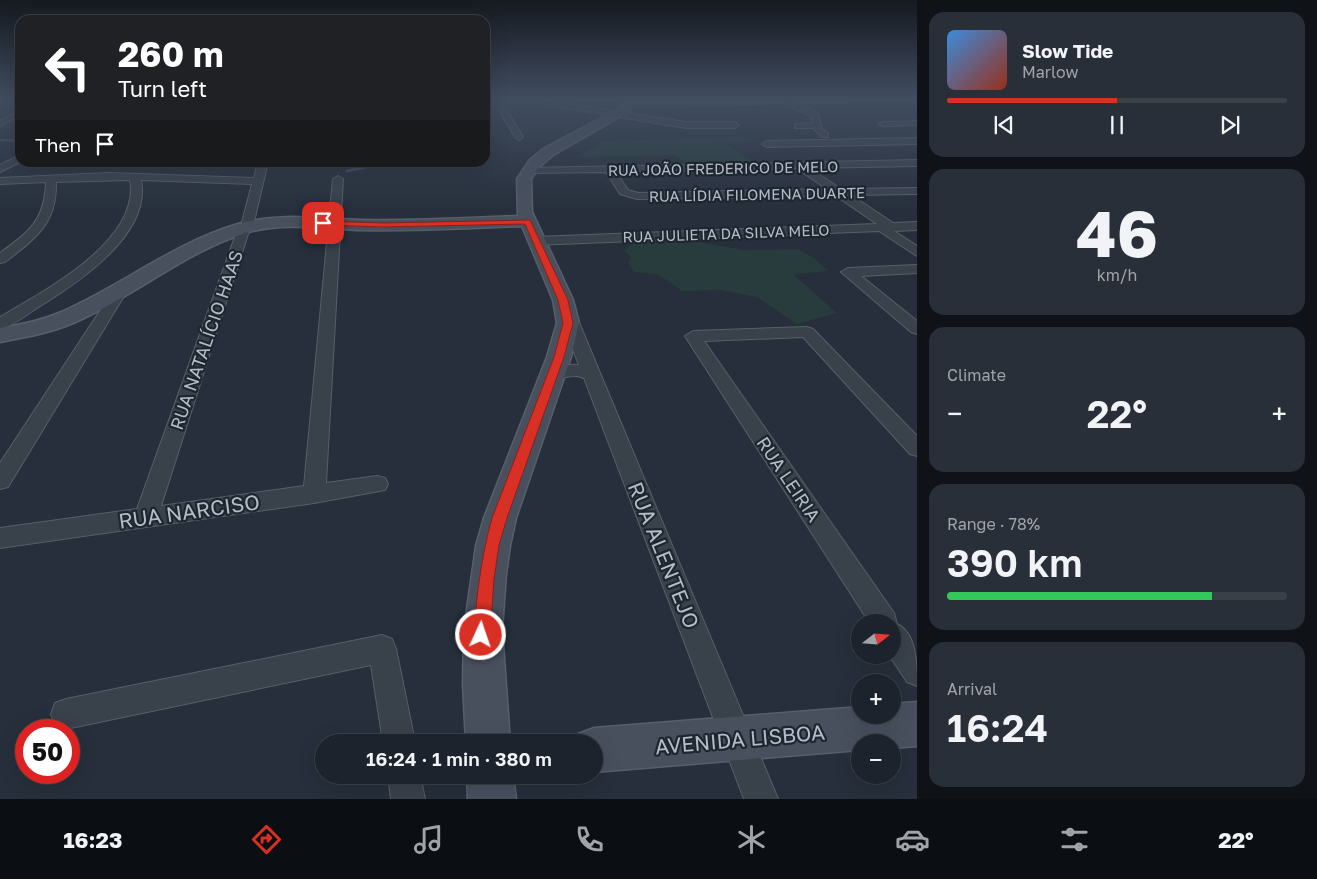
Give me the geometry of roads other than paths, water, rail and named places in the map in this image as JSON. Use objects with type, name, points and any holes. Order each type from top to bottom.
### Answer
[{"type":"main road","points":[[487,734],[481,661],[482,618],[486,579],[500,518],[553,375],[566,332],[567,312],[558,287],[531,230],[522,204],[524,179],[529,171],[548,152],[574,136]]},
{"type":"main road","points":[[0,335],[24,332],[51,325],[120,291],[159,267],[200,247],[244,231],[335,227],[531,230]]},
{"type":"main road","name":"AVENIDA LISBOA","points":[[603,749],[917,724]]},
{"type":"main road","points":[[491,784],[492,799]]},
{"type":"street","points":[[917,141],[767,144],[840,193],[917,252]]},
{"type":"street","points":[[0,169],[15,161]]},
{"type":"street","name":"RUA JOÃO FREDERICO DE MELO","points":[[529,171],[917,163]]},
{"type":"street","name":"RUA NATALÍCIO HAAS","points":[[146,517],[244,231],[263,167]]},
{"type":"street","name":"RUA LÍDIA FILOMENA DUARTE","points":[[609,170],[624,192],[637,196],[917,191]]},
{"type":"street","points":[[0,324],[69,281],[105,250],[132,212],[138,196],[134,177]]},
{"type":"street","points":[[0,181],[134,177],[259,181]]},
{"type":"street","points":[[0,259],[30,233],[45,215],[50,203],[51,179]]},
{"type":"street","points":[[314,494],[338,179]]},
{"type":"street","name":"RUA JULIETA DA SILVA MELO","points":[[531,230],[917,226]]},
{"type":"street","points":[[848,272],[917,269]]},
{"type":"street","points":[[848,272],[916,328]]},
{"type":"street","points":[[0,481],[120,291]]},
{"type":"street","name":"RUA ALENTEJO","points":[[567,312],[760,799]]},
{"type":"street","name":"RUA LEIRIA","points":[[879,614],[693,336],[806,332],[917,449]]},
{"type":"street","points":[[553,375],[570,370],[584,371],[592,374]]},
{"type":"street","name":"RUA NARCISO","points":[[0,538],[377,484]]},
{"type":"street","points":[[901,648],[917,672]]},
{"type":"street","points":[[66,714],[382,649],[397,734]]},
{"type":"street","points":[[406,784],[408,799]]},
{"type":"waterway","points":[[0,140],[15,141]]},
{"type":"waterway","points":[[347,171],[366,167]]}]
